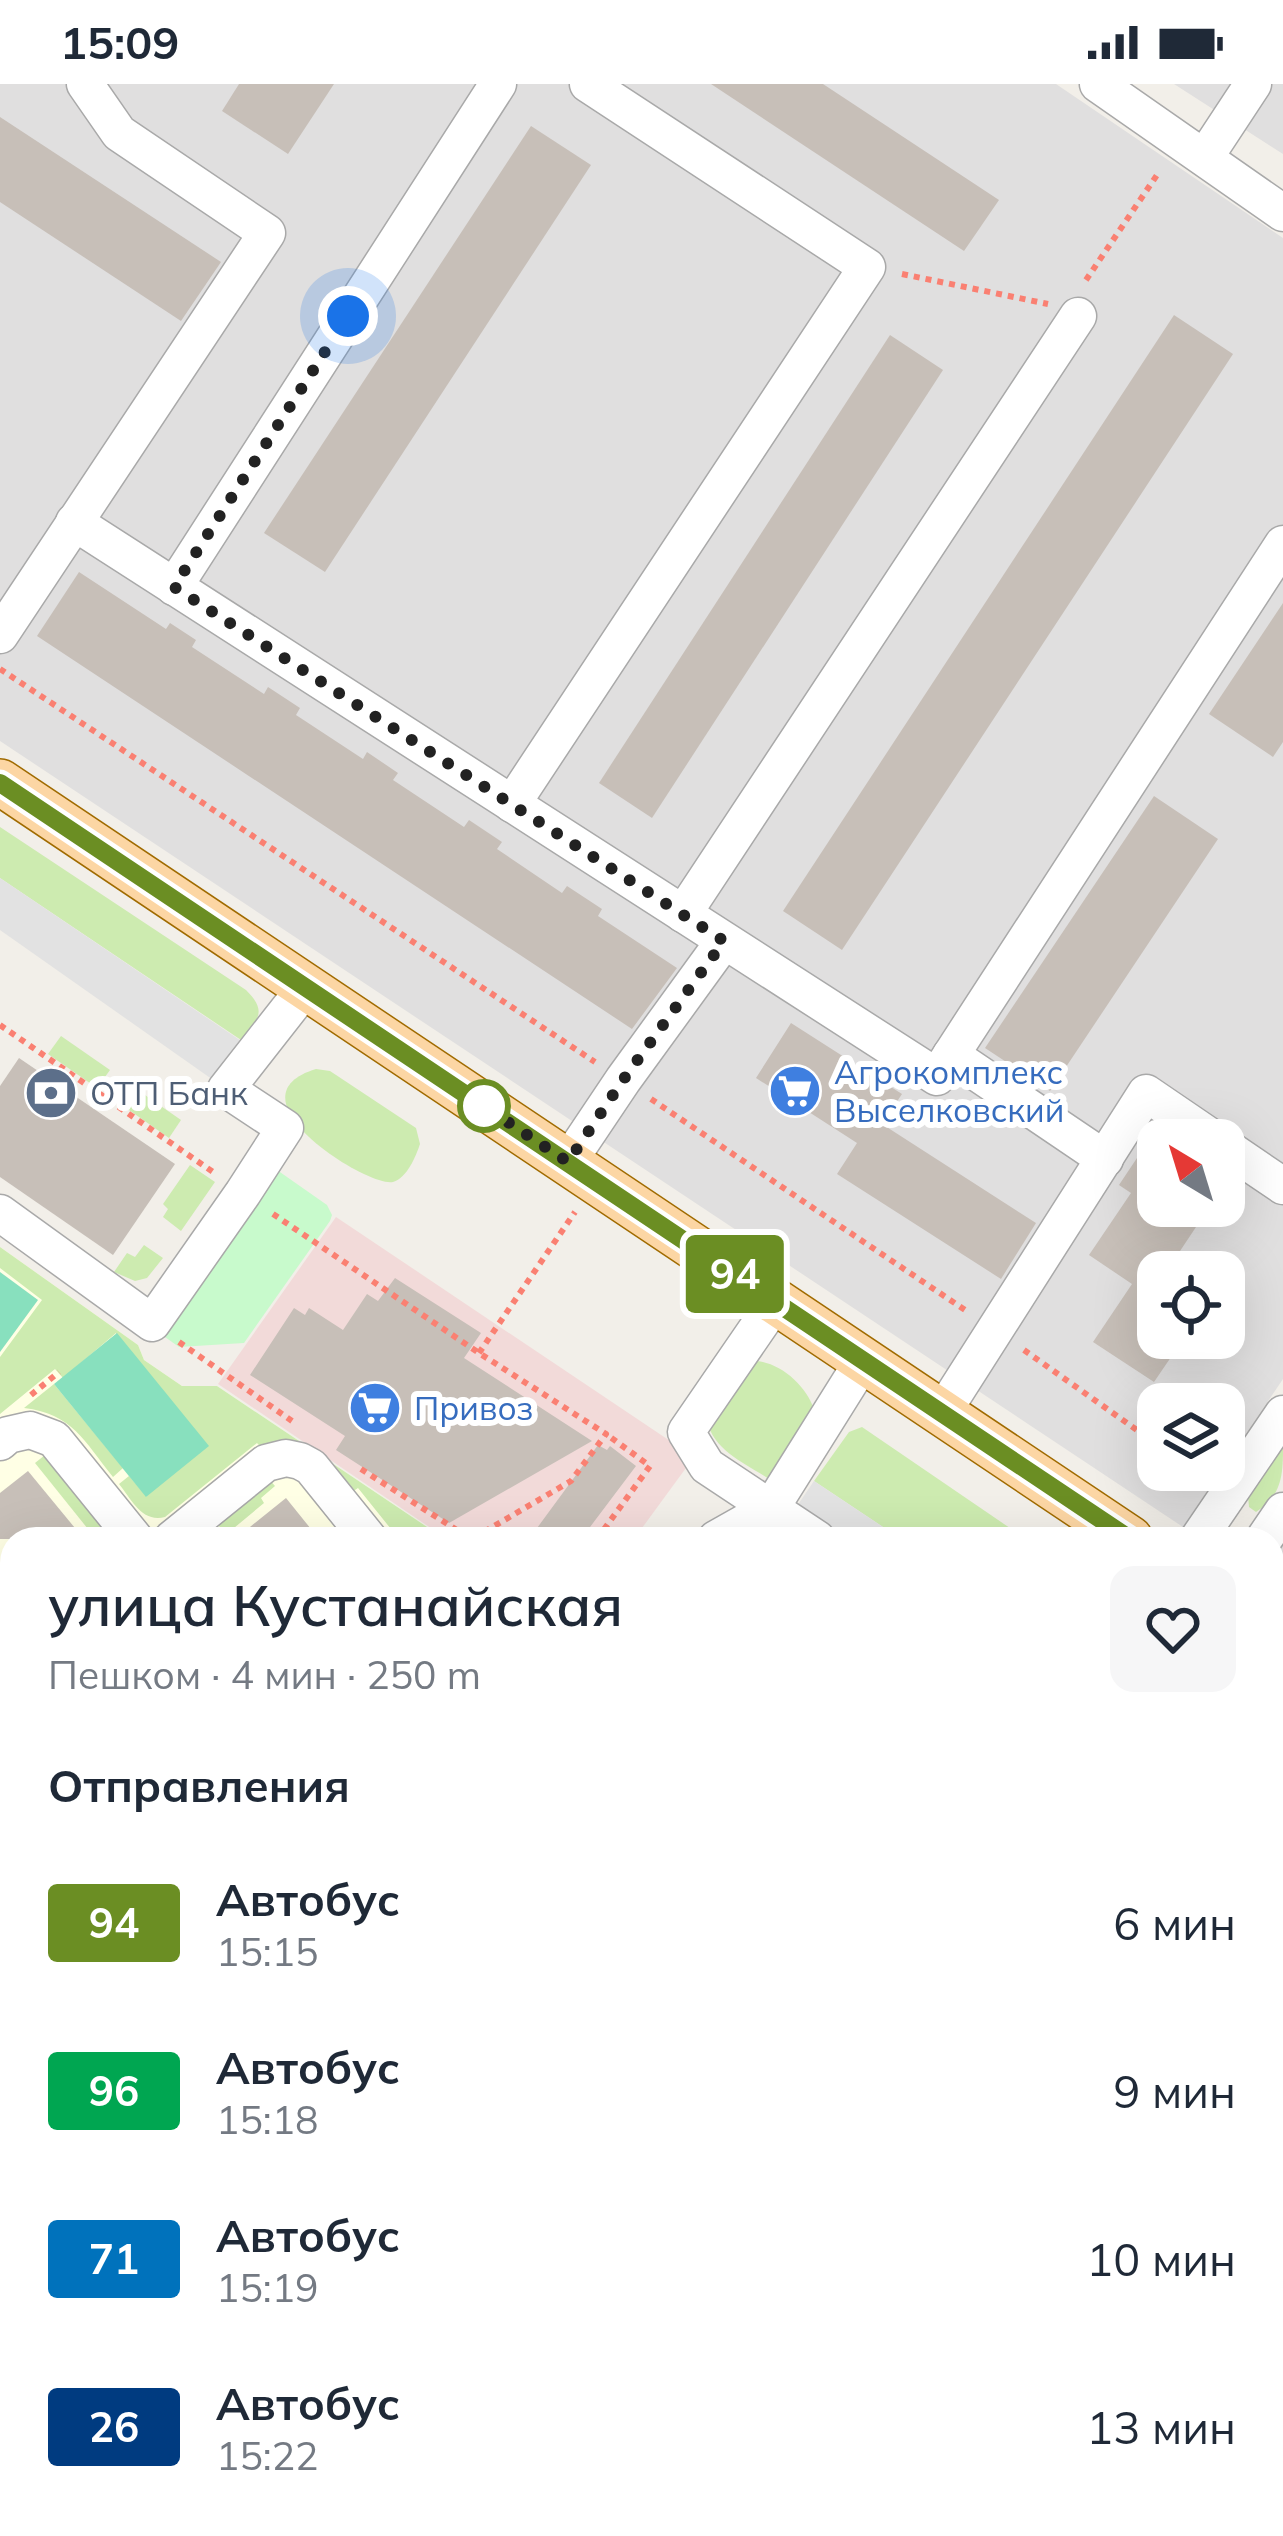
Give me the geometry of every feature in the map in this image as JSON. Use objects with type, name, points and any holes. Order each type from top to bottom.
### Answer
[{"type":"main road","points":[[0,782],[1112,1527]]},
{"type":"street","points":[[0,635],[267,232],[119,133],[85,84]]},
{"type":"street","points":[[174,587],[498,84]]},
{"type":"street","points":[[512,804],[867,267],[588,84]]},
{"type":"street","points":[[1098,84],[1283,213]]},
{"type":"street","points":[[1193,148],[1253,84]]},
{"type":"street","points":[[683,914],[1075,304]]},
{"type":"street","points":[[74,522],[938,1077],[1283,544]]},
{"type":"street","points":[[582,1172],[724,941]]},
{"type":"street","points":[[0,1213],[152,1323],[285,1128],[226,1089],[306,987]]},
{"type":"street","points":[[950,1055],[1105,1159]]},
{"type":"street","points":[[942,1413],[1146,1093],[1184,1119]]},
{"type":"street","points":[[1245,1160],[1283,1186]]},
{"type":"street","points":[[776,1301],[686,1432],[707,1466],[799,1527]]},
{"type":"street","points":[[737,1527],[771,1508],[862,1361]]},
{"type":"street","points":[[1206,1527],[1283,1414]]},
{"type":"street","points":[[0,1442],[8,1435],[31,1430],[54,1439],[125,1527]]},
{"type":"street","points":[[187,1527],[266,1463],[286,1458],[311,1467],[359,1527]]},
{"type":"path","points":[[867,267],[1075,304],[1193,148]]},
{"type":"path","points":[[0,669],[637,1089],[1137,1430]]},
{"type":"path","points":[[637,1089],[640,1115]]},
{"type":"path","points":[[582,1172],[479,1353],[650,1466],[606,1527]]},
{"type":"path","points":[[492,1527],[571,1481],[606,1434]]},
{"type":"shaded area","points":[[0,84],[1056,84],[1283,238],[1283,1379],[1245,1435],[1245,1383],[1137,1383],[1137,1491],[1207,1491],[1183,1527],[0,741]]},
{"type":"shaded area","points":[[1174,84],[1283,84],[1283,154]]},
{"type":"shaded area","points":[[0,878],[256,1051],[226,1089],[0,930]]},
{"type":"shaded area","points":[[336,1217],[694,1457],[643,1527],[429,1527],[218,1384]]},
{"type":"shaded area","points":[[0,1247],[138,1345],[144,1360],[182,1386],[217,1386],[427,1527],[0,1527]]},
{"type":"shaded area","points":[[814,1481],[883,1527],[815,1527],[793,1512]]},
{"type":"green space","points":[[0,827],[246,990],[259,1010],[241,1040],[0,878]]},
{"type":"green space","points":[[61,1036],[110,1070],[97,1088],[48,1054]]},
{"type":"green space","points":[[316,1069],[330,1071],[416,1128],[420,1144],[398,1180],[379,1180],[357,1171],[310,1138],[293,1119],[285,1099],[292,1082]]},
{"type":"green space","points":[[132,1086],[181,1120],[169,1138],[119,1103]]},
{"type":"green space","points":[[190,1165],[215,1182],[181,1231],[163,1217],[168,1209],[163,1204]]},
{"type":"green space","points":[[277,1170],[327,1205],[330,1221],[244,1343],[179,1347],[165,1337]]},
{"type":"green space","points":[[144,1245],[163,1258],[147,1278],[135,1281],[114,1272],[127,1253],[135,1257]]},
{"type":"green space","points":[[0,1247],[138,1345],[144,1360],[182,1386],[217,1386],[427,1527],[389,1527],[358,1488],[349,1494],[264,1451],[257,1443],[165,1517],[150,1517],[119,1484],[129,1476],[147,1497],[116,1333],[63,1378],[55,1369],[0,1414],[0,1357],[42,1300],[0,1268]]},
{"type":"green space","points":[[0,1272],[38,1300],[0,1352]]},
{"type":"green space","points":[[117,1333],[209,1446],[146,1497],[54,1384]]},
{"type":"green space","points":[[757,1361],[792,1378],[814,1409],[769,1479],[723,1448],[707,1421],[747,1364]]},
{"type":"green space","points":[[54,1384],[123,1468],[113,1477],[66,1423],[24,1408]]},
{"type":"green space","points":[[862,1427],[1008,1527],[883,1527],[814,1481],[849,1432]]},
{"type":"green space","points":[[1283,1444],[1276,1491],[1256,1512],[1249,1507],[1248,1496]]},
{"type":"green space","points":[[50,1451],[111,1527],[86,1527],[35,1463]]},
{"type":"green space","points":[[267,1477],[275,1486],[261,1498],[264,1503],[235,1527],[219,1527],[219,1521]]},
{"type":"building","points":[[239,84],[334,84],[288,154],[222,111]]},
{"type":"building","points":[[711,84],[823,84],[999,200],[964,251]]},
{"type":"building","points":[[0,117],[221,262],[181,321],[0,202]]},
{"type":"building","points":[[531,126],[591,165],[325,572],[264,533]]},
{"type":"building","points":[[1174,315],[1233,354],[842,950],[783,911]]},
{"type":"building","points":[[890,335],[943,370],[652,818],[599,783]]},
{"type":"building","points":[[79,572],[166,629],[170,623],[196,640],[192,647],[264,694],[268,687],[300,708],[296,715],[363,759],[367,752],[398,773],[393,780],[464,827],[469,820],[502,842],[497,849],[562,893],[567,886],[602,909],[598,916],[677,968],[632,1029],[37,636]]},
{"type":"building","points":[[1283,603],[1283,742],[1273,757],[1209,714]]},
{"type":"building","points":[[1154,796],[1218,839],[1050,1091],[985,1048]]},
{"type":"building","points":[[791,1023],[902,1094],[882,1124],[1036,1223],[1001,1279],[837,1174],[857,1143],[756,1078]]},
{"type":"building","points":[[19,1058],[175,1164],[113,1255],[0,1177],[0,1086]]},
{"type":"building","points":[[1137,1158],[1137,1227],[1196,1227],[1180,1251],[1137,1251],[1137,1359],[1170,1359],[1154,1382],[1093,1342],[1132,1284],[1089,1255],[1131,1193],[1119,1185]]},
{"type":"building","name":"Привоз","points":[[395,1278],[481,1333],[464,1358],[592,1441],[449,1523],[336,1450],[345,1436],[250,1375],[294,1308],[305,1315],[309,1308],[343,1330],[367,1294],[378,1301]]},
{"type":"building","points":[[598,1445],[607,1450],[610,1446],[636,1466],[590,1527],[538,1527]]},
{"type":"building","points":[[28,1471],[74,1527],[0,1527],[0,1493]]},
{"type":"building","points":[[286,1498],[309,1527],[250,1527]]},
{"type":"bus line","name":"94","points":[[0,783],[1112,1527]]},
{"type":"place","name":"Агрокомплекс Выселковский","points":[[795,1091]]},
{"type":"place","name":"ОТП Банк","points":[[51,1093]]},
{"type":"place","name":"Привоз","points":[[375,1408]]},
{"type":"route","points":[[348,316],[174,587],[724,941],[568,1162],[484,1106]]}]
